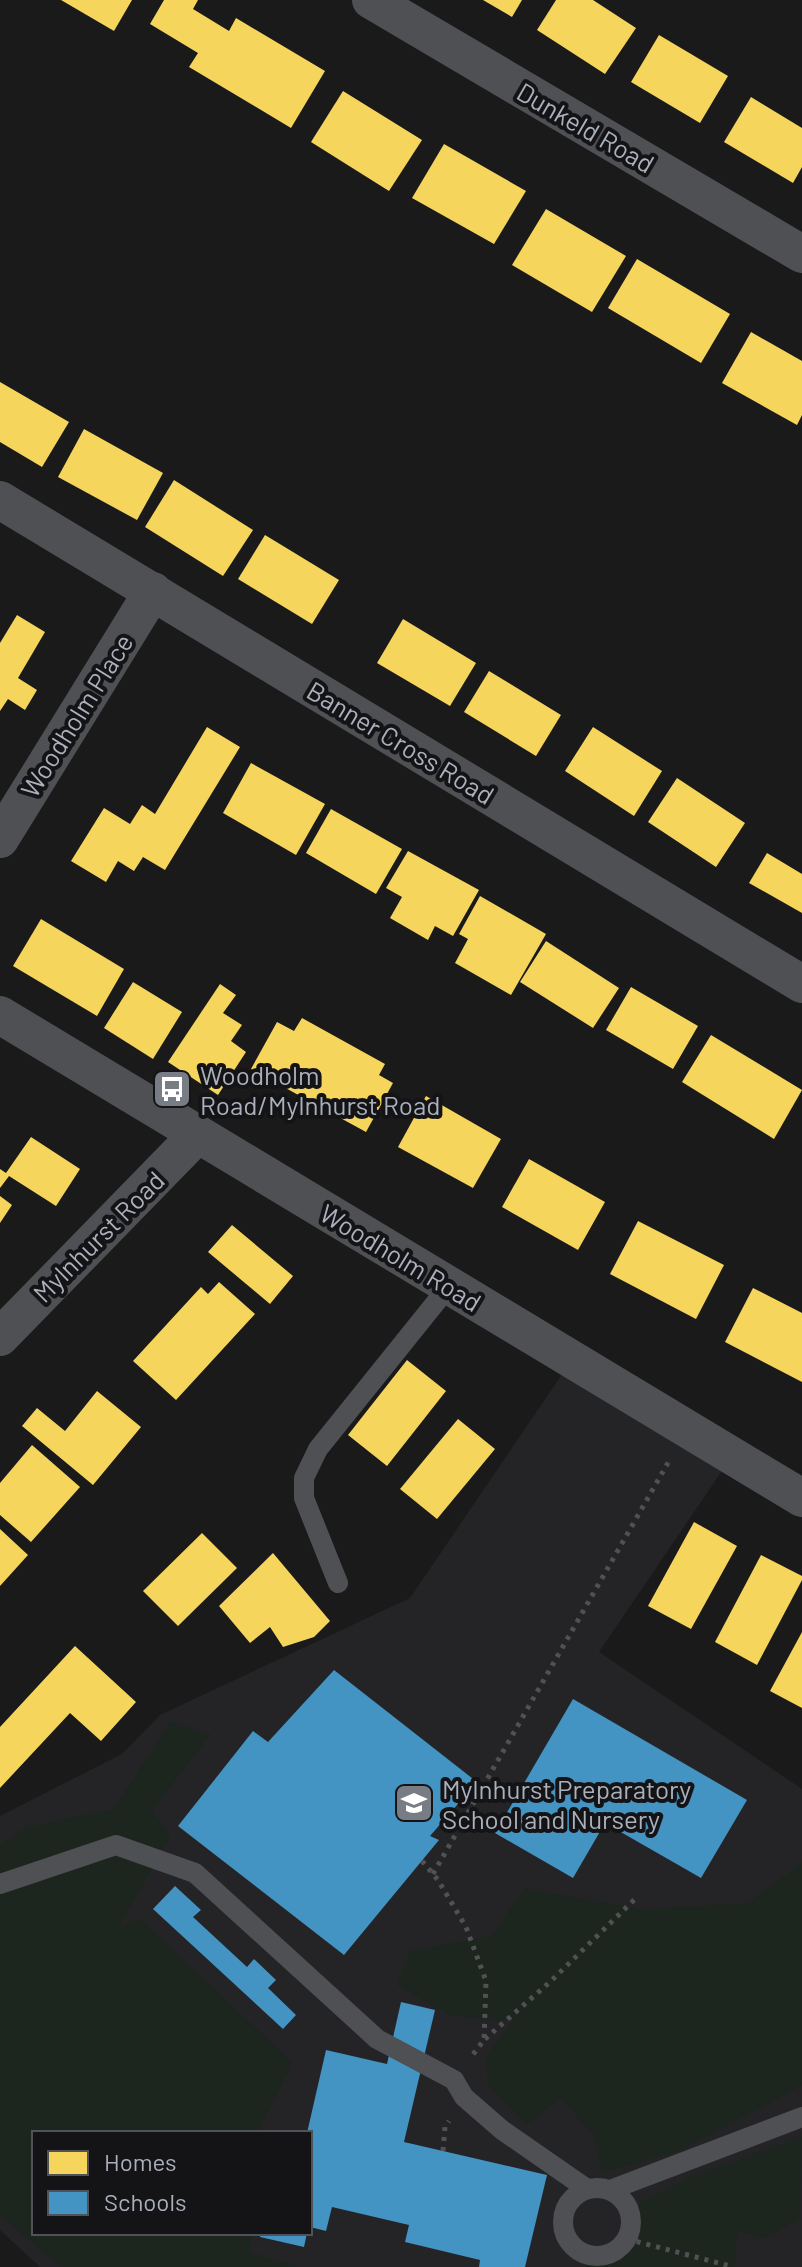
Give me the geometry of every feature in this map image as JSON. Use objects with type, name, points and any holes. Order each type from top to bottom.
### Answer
[{"type":"street","name":"Dunkeld Road","points":[[371,0],[802,254]]},
{"type":"street","name":"Banner Cross Road","points":[[0,500],[802,984]]},
{"type":"street","name":"Woodholm Place","points":[[0,839],[153,591]]},
{"type":"street","name":"Woodholm Road","points":[[0,1015],[802,1498]]},
{"type":"street","name":"Mylnhurst Road","points":[[0,1337],[197,1135]]},
{"type":"lane","points":[[338,1583],[304,1498],[304,1478],[318,1449],[449,1286]]},
{"type":"lane","points":[[0,1884],[116,1845],[195,1873],[377,2039],[454,2080],[464,2097],[502,2130],[587,2189]]},
{"type":"lane","points":[[610,2190],[802,2117]]},
{"type":"lane","points":[[587,2189],[610,2190],[626,2203],[630,2213],[627,2239],[610,2253],[599,2256],[585,2253],[573,2245],[564,2224],[565,2212],[577,2195],[587,2189]]},
{"type":"path","points":[[433,1874],[687,1429]]},
{"type":"path","points":[[422,1861],[466,1927],[486,1981],[484,2040]]},
{"type":"path","points":[[454,2080],[484,2040],[551,1981],[635,1899]]},
{"type":"path","points":[[627,2239],[730,2266]]},
{"type":"shaded area","name":"Mylnhurst Preparatory School and Nursery","points":[[571,1361],[726,1465],[599,1652],[802,1789],[802,2267],[40,2267],[0,2230],[0,1816],[122,1754],[160,1715],[410,1598]]},
{"type":"shaded area","points":[[170,1722],[211,1734],[152,1810],[170,1836],[119,1927],[140,1919],[293,2063],[259,2129],[267,2131],[32,2131],[32,2235],[253,2235],[249,2252],[296,2267],[62,2267],[0,2216],[0,1844],[28,1827],[114,1809]]},
{"type":"shaded area","points":[[802,1863],[802,2086],[676,2152],[601,2173],[595,2137],[561,2098],[527,2124],[489,2086],[485,2058],[517,2014],[500,2021],[450,2015],[397,1985],[410,1951],[492,1936],[524,1888],[640,1909],[748,1903]]},
{"type":"shaded area","points":[[802,2136],[800,2219],[762,2239],[737,2230],[735,2267],[585,2267],[632,2253],[639,2203],[688,2178]]},
{"type":"building: Homes","points":[[61,0],[132,0],[114,31]]},
{"type":"building: Homes","points":[[164,0],[198,0],[193,9],[229,31],[236,18],[325,71],[291,128],[189,67],[198,53],[150,24]]},
{"type":"building: Homes","points":[[483,0],[522,0],[512,17]]},
{"type":"building: Homes","points":[[556,0],[593,0],[636,28],[605,74],[537,30]]},
{"type":"building: Homes","points":[[659,35],[728,76],[700,123],[631,82]]},
{"type":"building: Homes","points":[[343,91],[422,140],[389,191],[311,142]]},
{"type":"building: Homes","points":[[751,97],[802,128],[802,167],[793,183],[724,142]]},
{"type":"building: Homes","points":[[444,144],[526,191],[494,244],[412,198]]},
{"type":"building: Homes","points":[[546,209],[626,256],[592,312],[512,265]]},
{"type":"building: Homes","points":[[637,259],[730,314],[701,363],[608,308]]},
{"type":"building: Homes","points":[[751,332],[802,361],[802,415],[797,425],[722,383]]},
{"type":"building: Homes","points":[[0,382],[69,422],[42,467],[0,442]]},
{"type":"building: Homes","points":[[84,429],[163,473],[137,520],[58,477]]},
{"type":"building: Homes","points":[[174,480],[253,530],[223,576],[145,527]]},
{"type":"building: Homes","points":[[265,535],[339,580],[312,624],[238,579]]},
{"type":"building: Homes","points":[[17,615],[45,632],[18,678],[37,690],[25,710],[8,699],[0,711],[0,643]]},
{"type":"building: Homes","points":[[403,619],[476,663],[450,706],[377,663]]},
{"type":"building: Homes","points":[[489,671],[561,715],[536,756],[464,712]]},
{"type":"building: Homes","points":[[207,727],[240,747],[165,870],[143,857],[134,871],[118,861],[106,882],[71,861],[104,808],[130,824],[142,805],[155,814]]},
{"type":"building: Homes","points":[[593,727],[662,771],[634,816],[565,771]]},
{"type":"building: Homes","points":[[251,763],[325,804],[296,855],[223,813]]},
{"type":"building: Homes","points":[[677,778],[745,823],[716,867],[648,822]]},
{"type":"building: Homes","points":[[331,809],[402,849],[376,894],[306,853]]},
{"type":"building: Homes","points":[[408,851],[479,890],[453,936],[435,926],[428,940],[390,918],[402,897],[386,888]]},
{"type":"building: Homes","points":[[767,853],[802,874],[802,913],[749,883]]},
{"type":"building: Homes","points":[[480,896],[546,934],[511,995],[455,963],[468,939],[459,934]]},
{"type":"building: Homes","points":[[41,919],[124,969],[97,1016],[13,966]]},
{"type":"building: Homes","points":[[546,941],[619,988],[593,1028],[520,982]]},
{"type":"building: Homes","points":[[133,982],[182,1012],[153,1059],[104,1028]]},
{"type":"building: Homes","points":[[220,984],[236,995],[223,1013],[242,1025],[231,1041],[246,1052],[218,1095],[168,1062]]},
{"type":"building: Homes","points":[[631,987],[698,1026],[673,1069],[606,1030]]},
{"type":"building: Homes","points":[[302,1018],[385,1064],[379,1075],[393,1083],[366,1132],[251,1069],[277,1022],[294,1031]]},
{"type":"building: Homes","points":[[711,1035],[802,1090],[774,1139],[682,1082]]},
{"type":"building: Homes","points":[[426,1096],[501,1139],[473,1188],[398,1147]]},
{"type":"building: Homes","points":[[31,1137],[80,1169],[56,1206],[9,1176],[0,1188],[0,1169],[6,1173]]},
{"type":"building: Homes","points":[[529,1159],[605,1202],[578,1250],[502,1207]]},
{"type":"building: Homes","points":[[0,1196],[12,1205],[0,1223]]},
{"type":"building: Homes","points":[[638,1221],[724,1265],[696,1319],[610,1274]]},
{"type":"building: Homes","points":[[232,1225],[293,1276],[270,1304],[208,1252]]},
{"type":"building: Homes","points":[[219,1282],[255,1314],[176,1400],[133,1361],[201,1287],[208,1294]]},
{"type":"building: Homes","points":[[753,1288],[802,1313],[802,1382],[725,1342]]},
{"type":"building: Homes","points":[[407,1360],[446,1391],[387,1466],[348,1435]]},
{"type":"building: Homes","points":[[97,1391],[141,1427],[93,1485],[22,1426],[37,1408],[65,1431]]},
{"type":"building: Homes","points":[[458,1419],[495,1449],[437,1519],[400,1489]]},
{"type":"building: Homes","points":[[32,1445],[80,1487],[31,1542],[0,1515],[0,1483]]},
{"type":"building: Homes","points":[[694,1522],[737,1546],[691,1629],[648,1606]]},
{"type":"building: Homes","points":[[0,1529],[28,1555],[0,1586]]},
{"type":"building: Homes","points":[[202,1533],[237,1568],[178,1626],[143,1591]]},
{"type":"building: Homes","points":[[273,1553],[330,1621],[314,1637],[283,1647],[270,1627],[250,1643],[219,1606]]},
{"type":"building: Homes","points":[[761,1555],[802,1576],[802,1580],[757,1665],[715,1642]]},
{"type":"building: Homes","points":[[802,1632],[802,1708],[770,1691]]},
{"type":"building: Homes","points":[[75,1646],[136,1702],[101,1741],[70,1713],[0,1788],[0,1727]]},
{"type":"building: Schools","points":[[334,1670],[477,1782],[430,1836],[439,1840],[344,1955],[178,1826],[253,1731],[268,1742]]},
{"type":"building: Schools","points":[[573,1699],[747,1800],[701,1878],[605,1823],[573,1878],[495,1833]]},
{"type":"building: Schools","points":[[175,1886],[201,1910],[193,1917],[247,1967],[254,1959],[276,1980],[268,1988],[296,2015],[283,2029],[153,1909]]},
{"type":"building: Schools","points":[[401,2002],[435,2010],[404,2142],[547,2175],[525,2267],[479,2267],[480,2260],[405,2242],[409,2225],[332,2207],[326,2231],[312,2228],[312,2131],[307,2131],[326,2050],[387,2064]]},
{"type":"building: Schools","points":[[260,2235],[307,2235],[304,2247]]},
{"type":"place","name":"Woodholm Road/Mylnhurst Road","points":[[172,1089]]},
{"type":"place","name":"Mylnhurst Preparatory School and Nursery","points":[[414,1803]]}]
